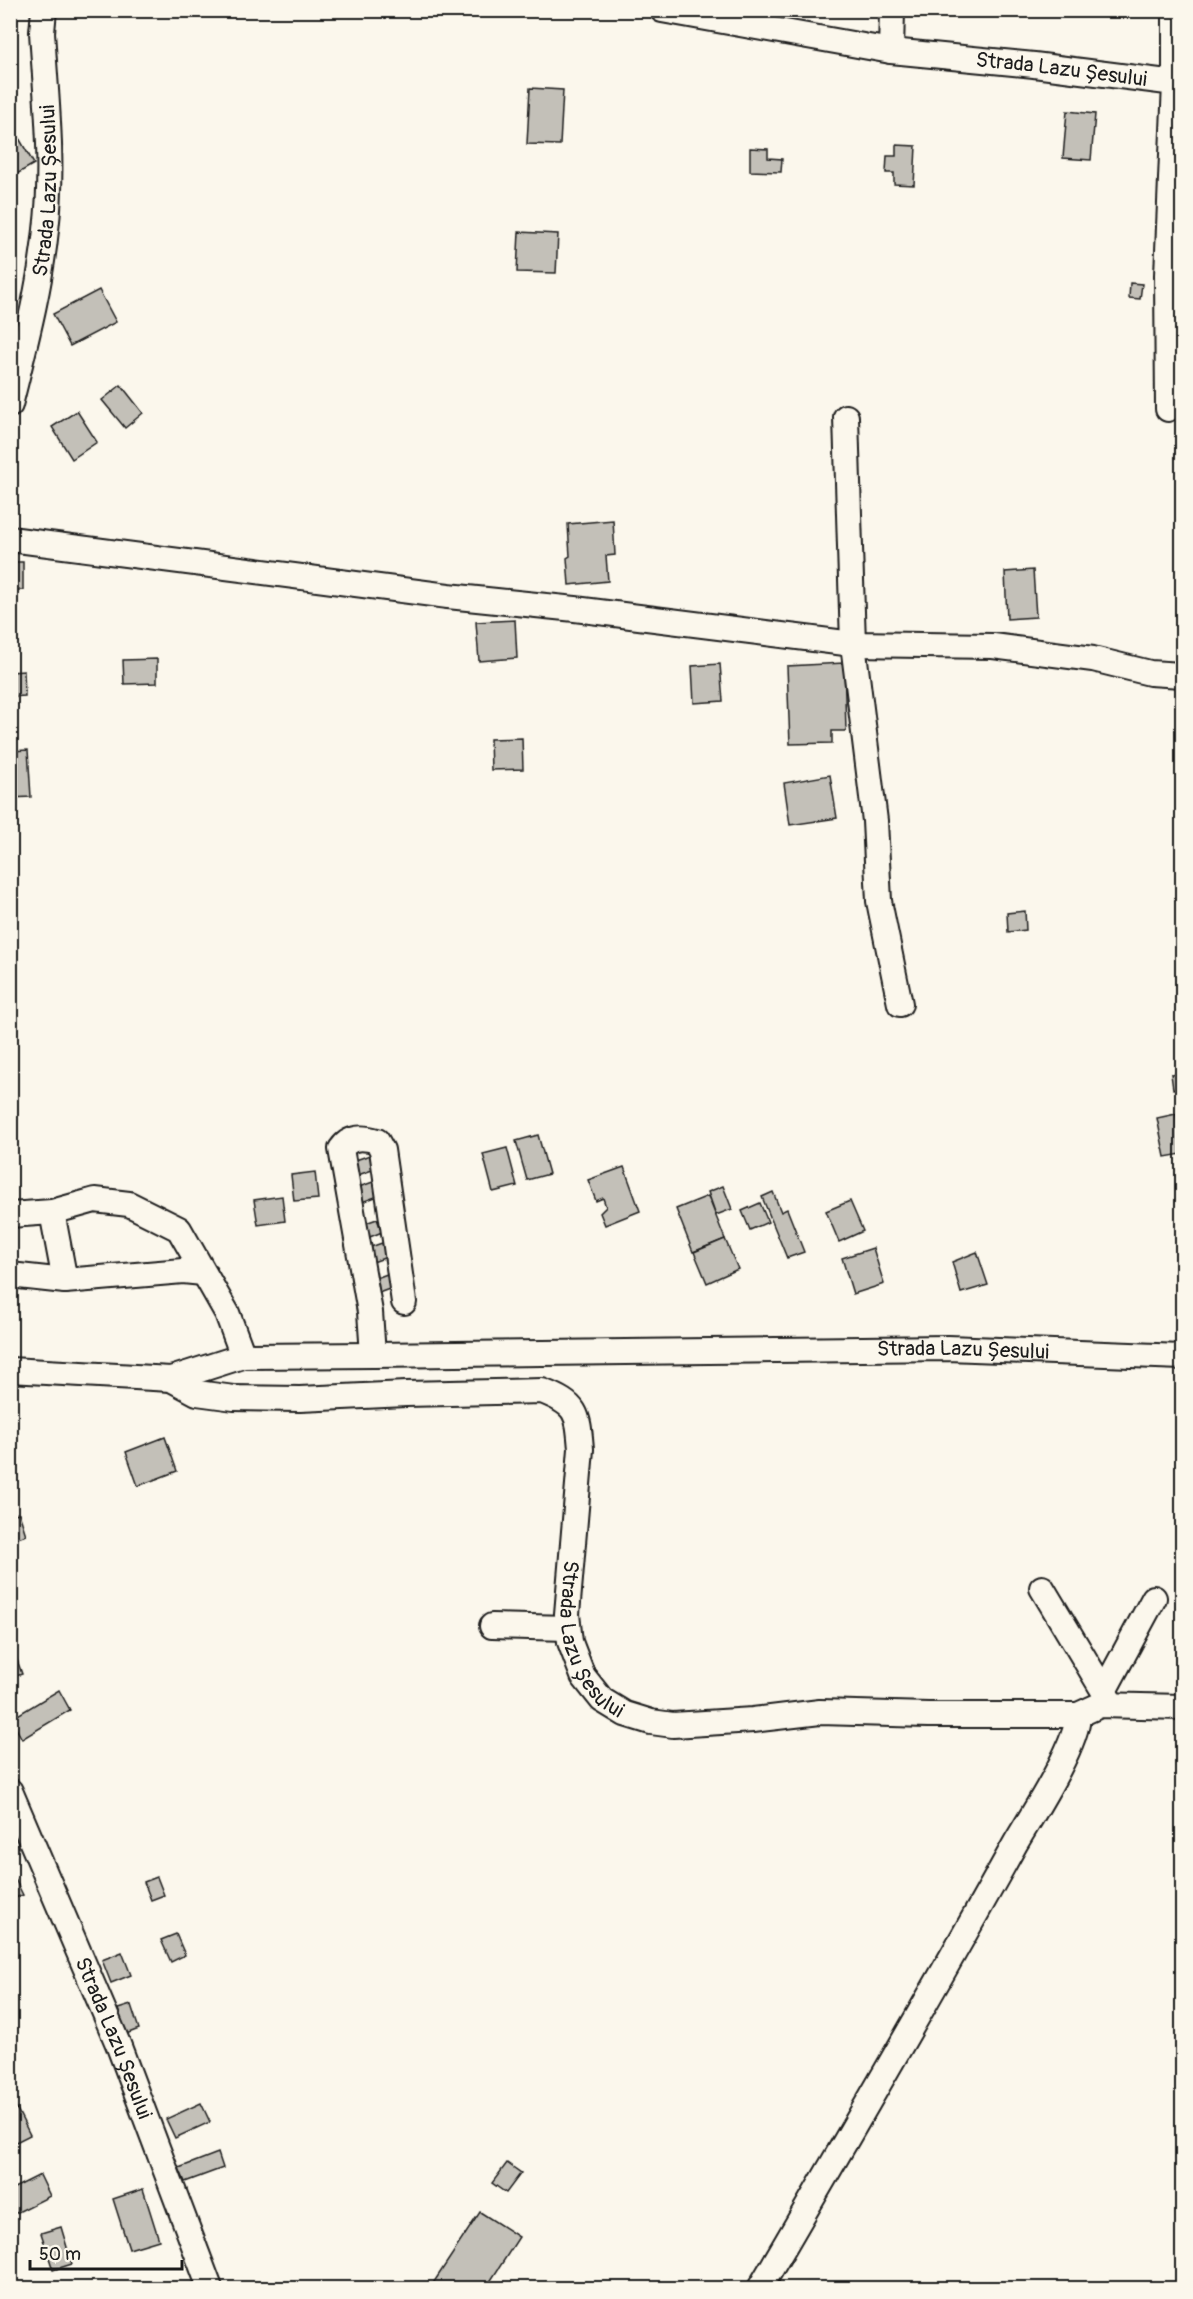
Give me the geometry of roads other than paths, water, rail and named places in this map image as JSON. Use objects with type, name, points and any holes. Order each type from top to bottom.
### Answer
[{"type":"street","name":"Strada Lazu Șesului","points":[[10,405],[28,332],[46,229],[49,162],[42,32],[44,10]]},
{"type":"street","name":"Strada Lazu Șesului","points":[[662,10],[891,51],[1034,65],[1175,83],[1167,275],[1168,409]]},
{"type":"street","points":[[891,51],[892,10]]},
{"type":"street","points":[[1175,10],[1175,83]]},
{"type":"street","points":[[846,417],[853,644],[875,821],[879,901],[900,1004]]},
{"type":"street","points":[[10,539],[448,596],[575,609],[853,644],[993,646],[1093,660],[1150,673],[1182,675]]},
{"type":"street","points":[[373,1354],[370,1312],[341,1149],[353,1138],[377,1141],[382,1150],[404,1302]]},
{"type":"street","points":[[10,1215],[52,1212],[95,1200],[129,1204],[179,1229],[227,1312],[243,1356]]},
{"type":"street","points":[[52,1212],[65,1281]]},
{"type":"street","points":[[10,1275],[65,1281],[183,1271],[203,1273]]},
{"type":"street","name":"Strada Lazu Șesului","points":[[10,1370],[171,1379],[243,1356],[373,1354],[948,1348],[1182,1357]]},
{"type":"street","name":"Strada Lazu Șesului","points":[[171,1379],[197,1393],[234,1398],[300,1399],[533,1391],[542,1391],[560,1398],[575,1410],[581,1449],[567,1614],[570,1642],[583,1676],[602,1700],[625,1714],[651,1722],[673,1725],[820,1712],[1078,1715],[1100,1705],[1108,1698],[1182,1707]]},
{"type":"street","points":[[1042,1588],[1108,1698]]},
{"type":"street","points":[[1108,1698],[1154,1598]]},
{"type":"street","points":[[492,1626],[568,1628]]},
{"type":"street","points":[[760,2289],[1065,1754],[1076,1730],[1078,1715]]},
{"type":"street","name":"Strada Lazu Șesului","points":[[10,1791],[118,2043],[210,2289]]}]
